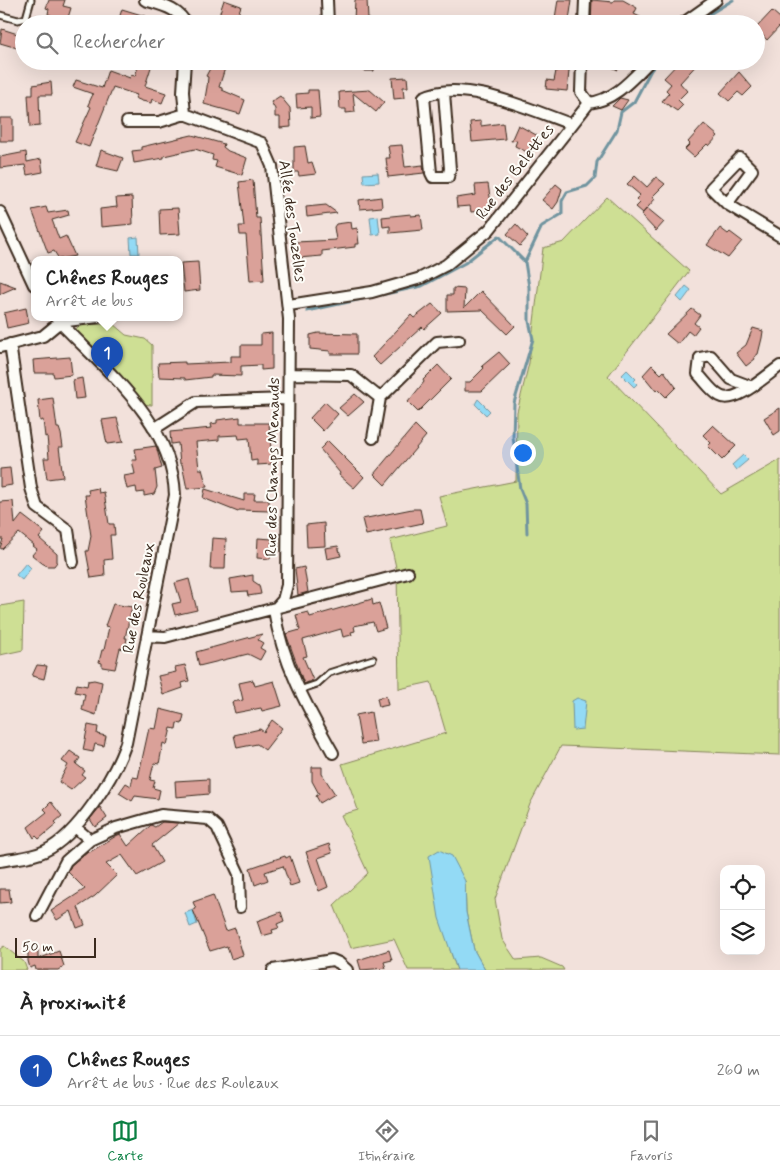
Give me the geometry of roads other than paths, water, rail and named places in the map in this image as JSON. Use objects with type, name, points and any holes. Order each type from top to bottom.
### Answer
[{"type":"street","points":[[145,0],[173,10],[180,15]]},
{"type":"street","points":[[327,0],[328,15]]},
{"type":"street","points":[[584,15],[585,0]]},
{"type":"street","points":[[695,15],[716,0]]},
{"type":"street","points":[[127,122],[158,122],[185,114],[183,92],[184,70]]},
{"type":"street","points":[[582,70],[581,92],[589,103],[607,98],[622,89],[641,70]]},
{"type":"street","points":[[444,93],[450,169],[448,177],[438,179],[433,177],[431,173],[424,97],[444,93],[471,93],[496,97],[571,124]]},
{"type":"street","name":"Rue des Belettes","points":[[289,305],[372,292],[421,278],[446,265],[489,230],[589,103]]},
{"type":"street","name":"Allée des Touzelles","points":[[185,114],[262,143],[272,166],[289,305],[289,319]]},
{"type":"street","points":[[727,204],[780,236]]},
{"type":"street","points":[[0,212],[31,279]]},
{"type":"street","name":"Rue des Champs Menauds","points":[[274,610],[283,600],[287,585],[289,319]]},
{"type":"street","points":[[55,321],[43,336],[5,345],[31,488],[37,507],[68,530],[73,562]]},
{"type":"street","name":"Rue des Rouleaux","points":[[0,861],[45,851],[59,842],[75,828],[119,764],[126,743],[175,495],[174,478],[168,454],[154,429],[118,379],[59,321]]},
{"type":"street","points":[[373,438],[380,398],[437,342],[459,340]]},
{"type":"street","points":[[752,387],[732,379],[711,356],[700,358],[698,374],[720,396],[734,398],[752,387],[780,366]]},
{"type":"street","points":[[289,374],[352,375],[380,398]]},
{"type":"street","points":[[154,429],[196,402],[288,399]]},
{"type":"street","points":[[147,636],[165,637],[274,610],[408,573]]},
{"type":"street","points":[[274,610],[280,644],[299,690],[333,752]]},
{"type":"street","points":[[37,916],[66,861],[90,840],[116,828],[161,815],[208,819],[218,827],[239,874],[240,907]]},
{"type":"street","points":[[75,828],[90,840]]},
{"type":"street","points":[[273,970],[332,960],[346,967],[347,970]]},
{"type":"lane","points":[[27,15],[31,0]]},
{"type":"lane","points":[[0,15],[15,19]]},
{"type":"lane","points":[[299,690],[317,684],[329,673],[372,659]]},
{"type":"water","points":[[378,173],[379,182],[364,183],[363,174]]},
{"type":"water","points":[[378,216],[380,234],[372,235],[370,217]]},
{"type":"water","points":[[138,237],[139,254],[131,254],[130,238]]},
{"type":"water","points":[[686,286],[691,290],[682,302],[677,297]]},
{"type":"water","points":[[627,370],[636,379],[634,381],[637,384],[634,387],[622,375]]},
{"type":"water","points":[[478,399],[490,411],[486,415],[475,404]]},
{"type":"water","points":[[743,455],[748,460],[736,470],[732,465]]},
{"type":"water","points":[[26,563],[31,568],[22,580],[16,575]]},
{"type":"water","points":[[577,698],[586,701],[583,729],[573,730],[572,701]]},
{"type":"water","points":[[439,850],[452,856],[465,881],[466,912],[474,950],[485,970],[457,970],[439,918],[429,856]]},
{"type":"water","points":[[193,910],[197,924],[190,927],[185,913]]},
{"type":"waterway","points":[[708,15],[733,0]]},
{"type":"waterway","points":[[307,311],[422,286],[465,263],[499,236],[525,262],[542,226],[562,214],[562,201],[567,192],[587,186],[595,178],[597,162],[617,130],[621,112],[634,102],[651,70]]},
{"type":"waterway","points":[[525,262],[529,287],[529,321],[533,339],[514,403],[513,437],[520,489],[526,504],[527,533]]},
{"type":"place","name":"Chênes Rouges","points":[[107,378]]}]
